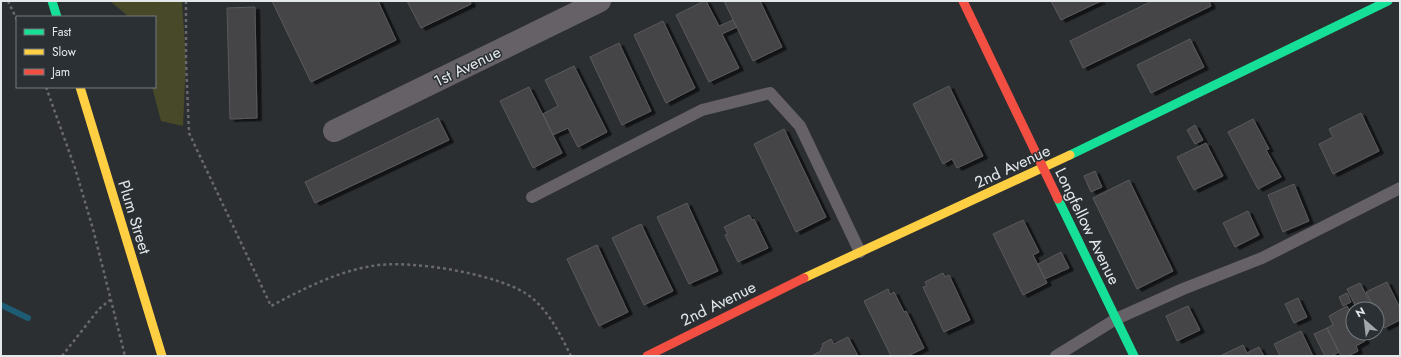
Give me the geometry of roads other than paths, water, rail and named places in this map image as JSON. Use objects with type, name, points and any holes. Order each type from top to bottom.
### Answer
[{"type":"street","points":[[52,1],[57,16]]},
{"type":"street","name":"1st Avenue","points":[[334,131],[600,1]]},
{"type":"street","name":"Longfellow Avenue","points":[[963,1],[1134,356]]},
{"type":"street","name":"2nd Avenue","points":[[647,356],[860,252],[1043,168],[1388,1]]},
{"type":"street","name":"Plum Street","points":[[80,88],[162,356]]},
{"type":"lane","points":[[532,197],[702,110],[770,93],[800,126],[860,252]]},
{"type":"lane","points":[[1056,356],[1116,319],[1183,289],[1262,258],[1400,188]]},
{"type":"waterway","points":[[1,305],[28,318]]}]
